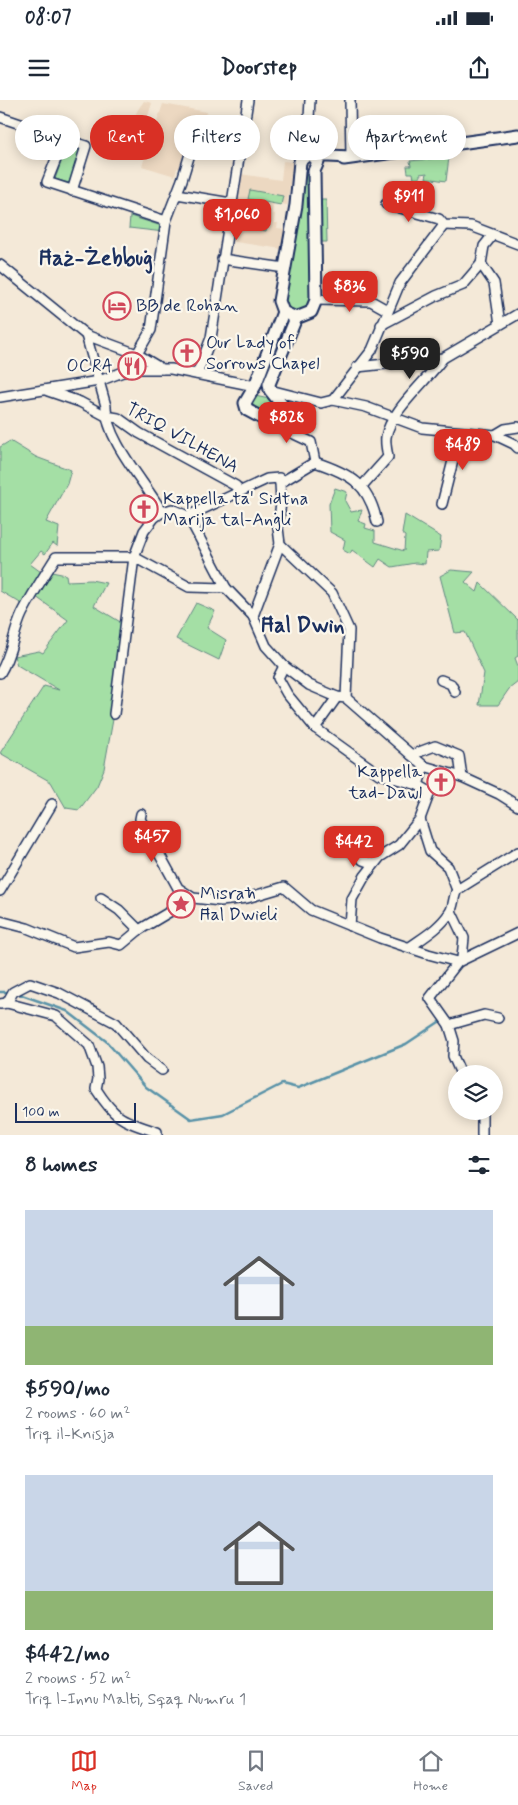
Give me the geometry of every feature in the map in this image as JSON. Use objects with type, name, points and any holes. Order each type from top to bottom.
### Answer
[{"type":"street","points":[[196,374],[211,338],[248,100]]},
{"type":"street","points":[[282,405],[270,390],[269,384],[296,318],[311,312],[316,300],[310,100]]},
{"type":"street","points":[[350,100],[350,115]]},
{"type":"street","points":[[0,117],[15,122]]},
{"type":"street","points":[[466,142],[518,135]]},
{"type":"street","points":[[72,190],[86,146],[80,144]]},
{"type":"street","points":[[315,462],[311,442],[248,410],[245,405],[256,386],[283,312],[279,301],[300,160],[313,162],[348,157]]},
{"type":"street","points":[[56,160],[47,182],[166,221]]},
{"type":"street","points":[[137,354],[151,330],[166,221],[188,160]]},
{"type":"street","points":[[177,194],[231,203]]},
{"type":"street","points":[[386,204],[439,219],[444,225],[471,226],[492,236],[500,236],[518,244]]},
{"type":"street","points":[[333,400],[372,350],[387,310],[400,283],[444,225]]},
{"type":"street","points":[[381,326],[436,296],[463,285],[482,264],[484,246],[492,236]]},
{"type":"street","points":[[222,259],[285,268]]},
{"type":"street","points":[[482,264],[494,283],[500,324]]},
{"type":"street","points":[[0,265],[86,335],[137,354],[162,369]]},
{"type":"street","points":[[316,300],[371,301],[387,310]]},
{"type":"street","points":[[283,312],[296,318]]},
{"type":"street","points":[[357,368],[443,358],[518,314]]},
{"type":"street","points":[[86,335],[106,406],[106,416],[123,454],[162,512]]},
{"type":"street","points":[[137,354],[141,362],[138,369]]},
{"type":"street","points":[[362,486],[388,457],[386,438],[392,416],[430,377],[443,358]]},
{"type":"street","points":[[0,397],[99,381],[123,372],[138,369],[162,369],[256,386]]},
{"type":"street","points":[[237,383],[247,399]]},
{"type":"street","name":"TRIQ VILHENA","points":[[46,390],[80,402],[106,416],[118,418],[139,434],[236,486],[238,493]]},
{"type":"street","points":[[270,390],[321,403],[333,400],[392,416],[422,428],[495,435],[514,444],[518,448]]},
{"type":"street","points":[[274,424],[285,401],[296,398]]},
{"type":"street","points":[[495,435],[505,429],[518,427]]},
{"type":"street","points":[[442,504],[460,433]]},
{"type":"street","points":[[280,483],[315,462],[335,468],[362,486],[373,501],[377,522]]},
{"type":"street","points":[[188,516],[267,479],[279,478],[281,502],[278,528],[280,544],[253,616]]},
{"type":"street","points":[[114,714],[134,557],[144,531],[162,512],[172,509],[188,516],[226,588],[253,616],[266,646],[284,666],[309,685],[341,697],[424,766],[462,777],[500,794],[518,806]]},
{"type":"street","points":[[280,544],[332,593],[349,630],[341,697],[315,728]]},
{"type":"street","points":[[0,673],[8,661],[21,616],[32,594],[56,557],[134,557],[189,587],[226,588]]},
{"type":"street","points":[[284,666],[278,678],[287,694],[315,728],[380,774],[418,785],[430,792],[420,819],[399,845],[380,857],[374,864],[352,899],[350,926]]},
{"type":"street","points":[[442,680],[450,684],[455,692]]},
{"type":"street","points":[[411,755],[435,746],[459,756],[462,777]]},
{"type":"street","points":[[418,785],[424,766]]},
{"type":"street","points":[[0,891],[52,804]]},
{"type":"street","points":[[141,814],[140,819],[178,888],[193,898],[221,901],[247,898],[284,887],[311,910],[428,954],[460,960]]},
{"type":"street","points":[[420,819],[430,851],[448,867],[457,890]]},
{"type":"street","points":[[348,848],[363,860],[374,864]]},
{"type":"street","points":[[460,960],[464,938],[451,911],[452,900],[457,890],[518,852]]},
{"type":"street","points":[[101,898],[119,910],[138,930]]},
{"type":"street","points":[[0,921],[27,928],[74,947],[109,942],[121,946],[138,930],[193,898]]},
{"type":"street","points":[[410,947],[437,928],[451,911]]},
{"type":"street","points":[[457,1065],[453,1056],[454,1041],[449,1025],[430,998],[460,960],[518,933]]},
{"type":"street","points":[[157,1135],[156,1132],[127,1122],[110,1111],[96,1089],[98,1080],[96,1067],[89,1045],[56,1016],[4,1004],[13,992],[30,983],[59,993],[116,1023],[147,1059],[162,1070]]},
{"type":"street","points":[[449,1025],[484,1015],[498,1018]]},
{"type":"street","points":[[482,1120],[482,1135]]},
{"type":"shaded area","points":[[144,101],[152,103],[148,115],[135,115]]},
{"type":"shaded area","points":[[163,104],[207,112],[206,115],[174,115],[174,160],[184,160],[181,169],[177,168],[175,176],[142,166],[144,160],[164,160],[164,115],[159,115]]},
{"type":"shaded area","points":[[283,161],[293,162],[287,205],[274,203],[272,213],[275,214],[274,223],[278,223],[277,228],[285,229],[282,249],[229,241],[240,174],[281,180]]},
{"type":"green space","points":[[62,160],[77,160],[69,183],[55,179]]},
{"type":"green space","points":[[449,160],[446,181],[426,178],[427,173],[420,174],[420,178],[414,179],[413,173],[408,173],[407,166],[411,166],[410,161]]},
{"type":"green space","points":[[303,175],[310,175],[310,304],[301,315],[283,307]]},
{"type":"green space","points":[[250,190],[283,196],[281,205],[248,199]]},
{"type":"green space","points":[[317,200],[326,200],[327,242],[318,242]]},
{"type":"green space","points":[[247,212],[269,216],[266,231],[244,227]]},
{"type":"green space","points":[[130,216],[165,227],[164,232],[129,228]]},
{"type":"green space","points":[[255,396],[278,402],[272,415],[253,410],[250,403]]},
{"type":"green space","points":[[10,441],[36,457],[71,470],[67,484],[46,522],[59,527],[57,546],[53,543],[45,554],[41,551],[30,564],[41,572],[22,604],[0,591],[0,447]]},
{"type":"green space","points":[[335,488],[347,492],[345,501],[351,512],[362,510],[358,521],[366,524],[365,528],[375,531],[375,542],[404,551],[405,536],[402,534],[405,515],[441,537],[439,551],[426,552],[425,564],[415,563],[392,567],[380,559],[375,567],[352,550],[350,554],[343,550],[345,540],[330,532],[329,504]]},
{"type":"green space","points":[[451,570],[474,572],[465,582],[477,592],[480,583],[518,620],[518,656],[515,658],[518,666],[518,682],[509,689],[498,705],[479,705],[484,673],[465,632],[455,633],[440,576]]},
{"type":"green space","points":[[47,571],[66,575],[67,581],[91,580],[106,583],[94,606],[122,623],[114,714],[104,769],[97,786],[79,810],[66,808],[51,782],[0,753],[44,686],[59,690],[17,665],[14,656],[39,651],[43,653],[68,620],[32,594]]},
{"type":"green space","points":[[196,603],[215,611],[207,628],[226,640],[219,660],[176,639]]},
{"type":"waterway","points":[[0,992],[11,992]]},
{"type":"waterway","points":[[16,993],[67,1011],[106,1041],[146,1087],[191,1119],[223,1114],[282,1084],[298,1088],[406,1044],[439,1022]]},
{"type":"place","name":"BB de Rohan","points":[[117,306]]},
{"type":"place","name":"Our Lady of Sorrows Chapel","points":[[187,353]]},
{"type":"place","name":"OCRA","points":[[132,366]]},
{"type":"place","name":"Kappella ta' Sidtna Marija tal-Anġli","points":[[144,509]]},
{"type":"place","name":"Kappella tad-Dawl","points":[[441,782]]},
{"type":"place","name":"Misraħ Ħal Dwieli","points":[[181,904]]},
{"type":"district","name":"Ħaż-Żebbuġ","points":[[96,259]]},
{"type":"district","name":"Ħal Dwin","points":[[303,626]]}]
